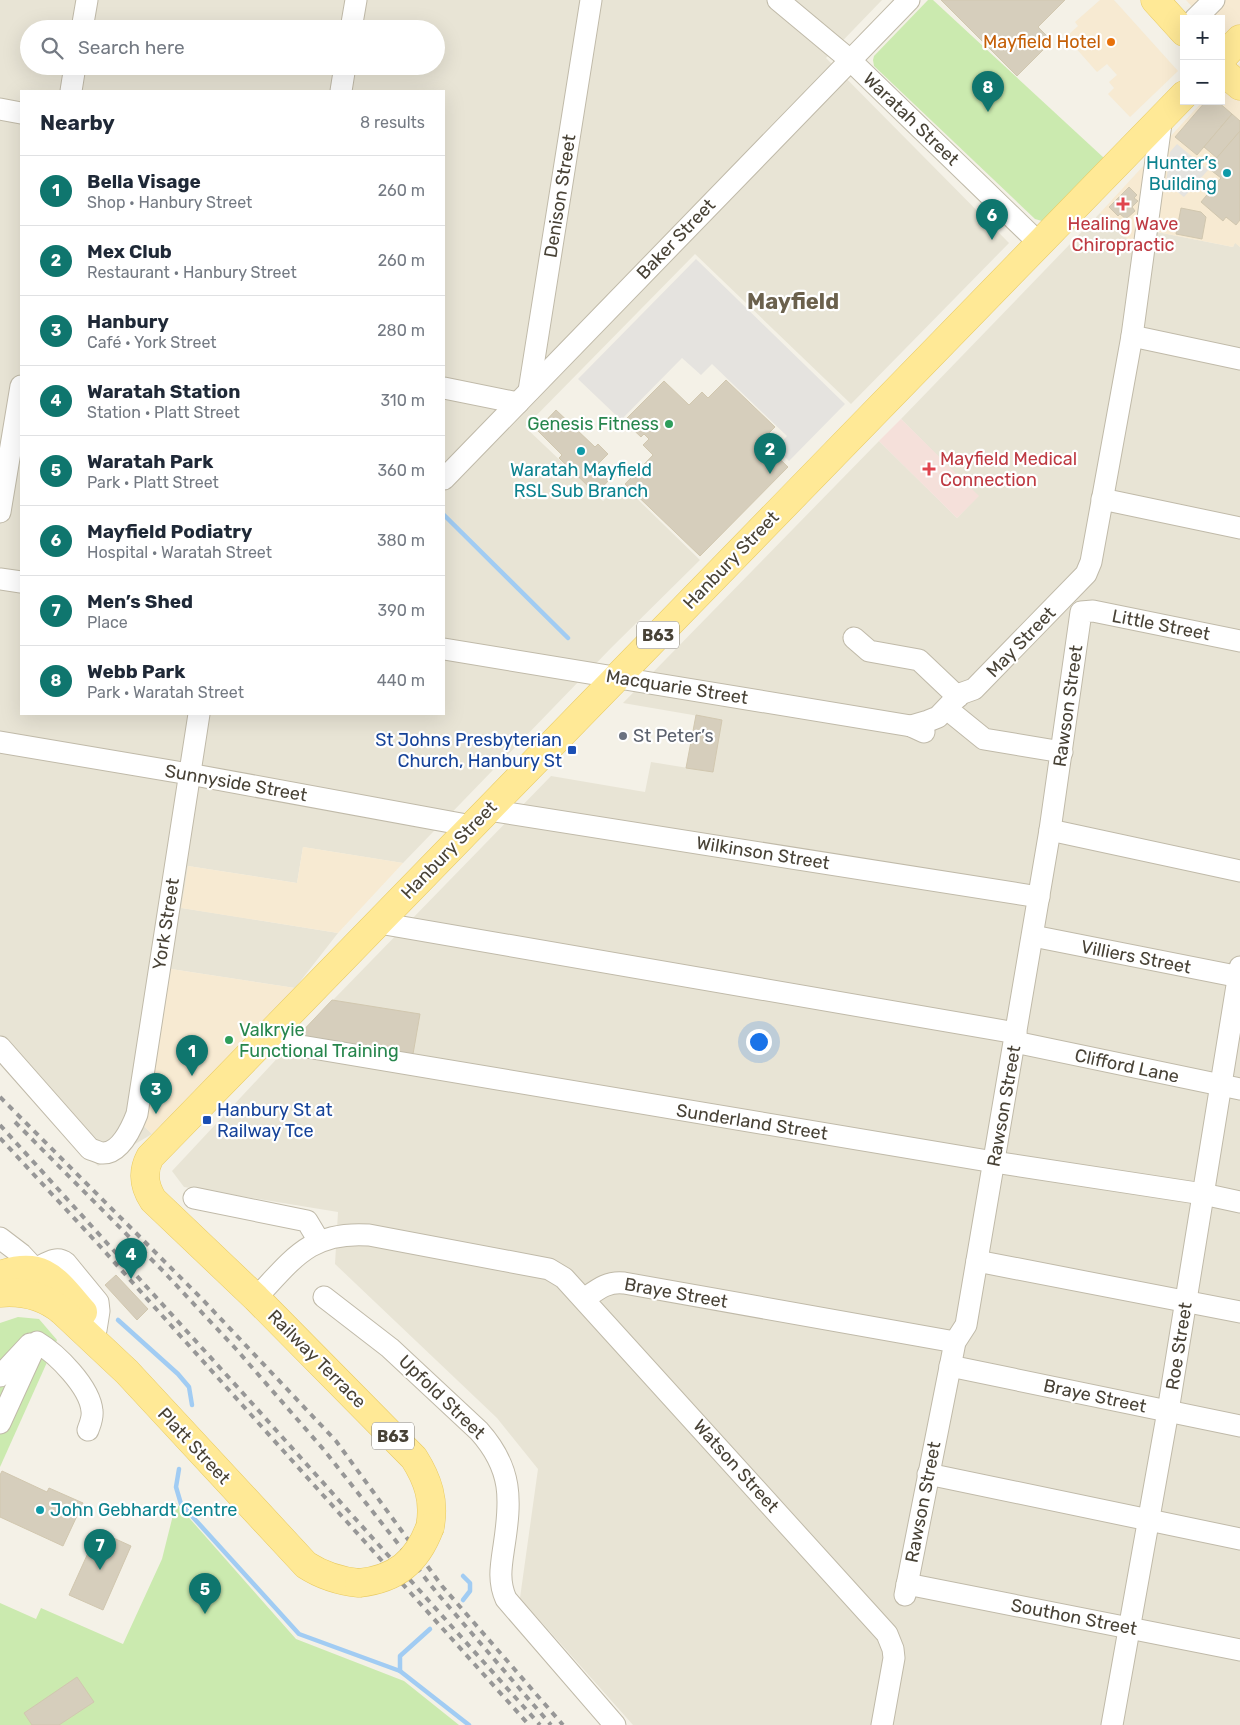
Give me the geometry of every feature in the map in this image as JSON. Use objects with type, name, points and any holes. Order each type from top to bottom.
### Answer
[{"type":"main road","points":[[1155,0],[1180,23]]},
{"type":"main road","points":[[1225,55],[1240,39]]},
{"type":"main road","points":[[1225,73],[1240,86]]},
{"type":"main road","name":"Hanbury Street","points":[[145,1181],[145,1168],[154,1152],[379,924],[1180,99]]},
{"type":"main road","name":"Railway Terrace","points":[[145,1181],[149,1194],[158,1206],[256,1298],[414,1458],[425,1476],[432,1507],[430,1527],[421,1548],[406,1565],[385,1578],[359,1583]]},
{"type":"main road","name":"B63","points":[[24,1269],[35,1269],[49,1276],[66,1308],[33,1295],[19,1293],[1,1276],[24,1269]]},
{"type":"main road","name":"Platt Street","points":[[66,1308],[96,1330],[127,1372]]},
{"type":"main road","name":"Platt Street","points":[[66,1308],[306,1565],[329,1578],[359,1583]]},
{"type":"street","points":[[84,20],[87,0]]},
{"type":"street","points":[[353,20],[356,0]]},
{"type":"street","name":"Denison Street","points":[[524,397],[591,0]]},
{"type":"street","name":"Waratah Street","points":[[778,0],[850,60],[1039,243]]},
{"type":"street","name":"Baker Street","points":[[445,478],[908,0]]},
{"type":"street","points":[[1199,15],[1214,0]]},
{"type":"street","points":[[71,90],[74,75]]},
{"type":"street","points":[[341,90],[344,75]]},
{"type":"street","points":[[0,109],[20,113]]},
{"type":"street","points":[[1162,116],[1132,336],[1102,499],[1240,528]]},
{"type":"street","points":[[1132,336],[1240,359]]},
{"type":"street","points":[[445,388],[524,397]]},
{"type":"street","points":[[0,512],[20,392]]},
{"type":"street","name":"May Street","points":[[959,703],[1086,574],[1091,562],[1102,499]]},
{"type":"street","points":[[0,579],[20,582]]},
{"type":"street","name":"Little Street","points":[[1082,612],[1093,611],[1240,641]]},
{"type":"street","name":"Rawson Street","points":[[906,1590],[955,1342],[966,1325],[1033,936],[1082,612]]},
{"type":"street","points":[[854,638],[869,651],[919,660],[959,703],[984,739],[1062,752]]},
{"type":"street","name":"Macquarie Street","points":[[445,649],[911,726],[925,733],[937,733],[959,703]]},
{"type":"street","name":"York Street","points":[[0,1047],[90,1149],[103,1153],[114,1149],[129,1134],[137,1114],[199,715]]},
{"type":"street","name":"Sunnyside Street","points":[[0,742],[189,774],[480,818]]},
{"type":"street","name":"Wilkinson Street","points":[[480,818],[1039,897]]},
{"type":"street","points":[[1050,830],[1240,871]]},
{"type":"street","name":"Clifford Lane","points":[[379,924],[1015,1038],[1230,1087]]},
{"type":"street","name":"Villiers Street","points":[[1033,936],[1239,974]]},
{"type":"street","name":"Roe Street","points":[[1112,1725],[1168,1411],[1203,1194],[1230,1087],[1239,974]]},
{"type":"street","name":"Sunderland Street","points":[[265,1040],[994,1162],[1203,1194],[1240,1202]]},
{"type":"street","points":[[194,1198],[307,1220],[319,1241]]},
{"type":"street","points":[[256,1298],[294,1259],[319,1241],[344,1235],[369,1235],[549,1270],[564,1278],[584,1299]]},
{"type":"street","points":[[0,1238],[21,1254],[35,1269],[55,1260],[61,1260],[66,1263],[98,1302],[99,1311],[96,1330]]},
{"type":"street","points":[[976,1260],[1240,1312]]},
{"type":"street","name":"Braye Street","points":[[584,1299],[603,1286],[616,1282],[955,1342]]},
{"type":"street","name":"Upfold Street","points":[[324,1297],[390,1348],[480,1431],[491,1445],[503,1470],[509,1496],[509,1515],[500,1572],[502,1588],[506,1599],[615,1725]]},
{"type":"street","name":"Watson Street","points":[[584,1299],[887,1634],[894,1649],[894,1658],[882,1725]]},
{"type":"street","points":[[0,1376],[27,1346],[40,1336]]},
{"type":"street","points":[[0,1423],[37,1342],[50,1350],[87,1394],[92,1413],[88,1430]]},
{"type":"street","name":"Braye Street","points":[[950,1366],[1240,1426]]},
{"type":"street","points":[[928,1474],[1240,1539]]},
{"type":"street","name":"Southon Street","points":[[906,1590],[1130,1628],[1240,1650]]},
{"type":"shaded area","points":[[0,0],[882,0],[826,58],[1009,243],[851,404],[695,254],[525,427],[603,501],[622,484],[700,560],[611,648],[403,863],[303,847],[297,883],[188,866],[182,908],[338,933],[295,988],[171,969],[144,1126],[152,1134],[98,1166],[0,1058]]},
{"type":"shaded area","name":"Mayfield Hotel","points":[[1100,0],[1114,0],[1178,71],[1130,117],[1108,94],[1114,88],[1109,82],[1117,75],[1107,64],[1097,72],[1066,37],[1078,26],[1075,22]]},
{"type":"shaded area","points":[[1186,0],[1240,0],[1240,54],[1225,41],[1225,15],[1199,15]]},
{"type":"shaded area","points":[[1240,62],[1240,247],[1235,243],[1233,247],[1157,232],[1137,248],[1100,213],[1199,105],[1225,105],[1225,78]]},
{"type":"shaded area","points":[[1177,144],[1208,170],[1184,197],[1166,183],[1170,152]]},
{"type":"shaded area","points":[[1100,213],[1137,248],[1157,232],[1233,247],[1235,242],[1240,247],[1240,1725],[633,1725],[520,1598],[538,1469],[497,1418],[335,1264],[338,1212],[184,1187],[172,1171],[298,1036],[551,776],[645,792],[651,762],[713,772],[722,720],[623,703],[879,441],[957,518],[978,496],[901,419]]},
{"type":"shaded area","points":[[696,259],[845,404],[789,461],[776,448],[787,436],[712,364],[701,375],[682,358],[621,420],[578,379]]},
{"type":"shaded area","name":"Mayfield Medical Connection","points":[[901,419],[979,496],[957,518],[879,441]]},
{"type":"shaded area","points":[[303,847],[403,863],[338,933],[181,908],[188,866],[297,883]]},
{"type":"shaded area","points":[[171,969],[295,988],[152,1134],[144,1126]]},
{"type":"green space","points":[[928,0],[933,0],[1104,158],[1047,219],[1042,221],[1035,219],[874,66],[874,56]]},
{"type":"green space","points":[[18,1317],[39,1319],[57,1340],[0,1467],[0,1323]]},
{"type":"green space","points":[[176,1503],[296,1639],[404,1681],[459,1725],[0,1725],[0,1603],[36,1619],[41,1608],[123,1644],[162,1559]]},
{"type":"building","points":[[941,0],[1065,0],[1038,27],[1052,41],[1017,76]]},
{"type":"building","points":[[1203,105],[1222,105],[1232,114],[1197,155],[1175,137]]},
{"type":"building","points":[[1232,114],[1240,121],[1240,131],[1217,158],[1204,147]]},
{"type":"building","name":"Hunter’s Building","points":[[1240,131],[1240,220],[1236,225],[1226,217],[1223,221],[1201,202],[1221,178],[1208,168]]},
{"type":"building","name":"Healing Wave Chiropractic","points":[[1129,187],[1137,195],[1134,198],[1138,201],[1132,207],[1135,211],[1126,219],[1120,214],[1118,216],[1109,207]]},
{"type":"building","points":[[1181,208],[1201,212],[1206,217],[1202,239],[1176,234]]},
{"type":"building","points":[[726,380],[775,427],[761,441],[788,467],[700,556],[625,484],[653,455],[643,445],[649,439],[644,434],[641,437],[624,421],[664,381],[689,405],[702,392],[708,398]]},
{"type":"building","name":"Waratah Mayfield RSL Sub Branch","points":[[556,410],[595,447],[598,444],[608,454],[595,467],[609,480],[596,494],[559,458],[562,455],[537,430]]},
{"type":"building","points":[[696,715],[722,720],[713,772],[686,768]]},
{"type":"building","points":[[332,1000],[420,1014],[413,1054],[298,1036]]},
{"type":"building","points":[[116,1275],[148,1309],[137,1320],[105,1285]]},
{"type":"building","name":"John Gebhardt Centre","points":[[2,1471],[47,1492],[49,1488],[83,1503],[63,1546],[0,1517],[0,1475]]},
{"type":"building","points":[[98,1531],[131,1546],[103,1610],[69,1595]]},
{"type":"building","points":[[77,1677],[94,1702],[59,1725],[32,1725],[24,1713]]},
{"type":"waterway","points":[[445,516],[568,638]]},
{"type":"waterway","points":[[118,1320],[178,1374],[189,1387],[192,1405]]},
{"type":"waterway","points":[[179,1469],[176,1487],[181,1504],[299,1634],[400,1671],[469,1725]]},
{"type":"waterway","points":[[463,1576],[470,1583],[470,1591],[463,1600]]},
{"type":"waterway","points":[[400,1671],[400,1656],[430,1629]]},
{"type":"railway","points":[[0,1097],[203,1300],[336,1441],[442,1586],[563,1725]]},
{"type":"railway","points":[[15,1122],[163,1271],[236,1349],[324,1450],[437,1593],[551,1725]]},
{"type":"railway","points":[[0,1125],[540,1725]]},
{"type":"railway","points":[[0,1138],[98,1244],[529,1725]]},
{"type":"place","name":"Mayfield Hotel","points":[[1111,42]]},
{"type":"place","name":"Webb Park","points":[[988,112]]},
{"type":"place","name":"Hunter’s Building","points":[[1227,173]]},
{"type":"place","name":"Healing Wave Chiropractic","points":[[1123,204]]},
{"type":"place","name":"Mayfield Podiatry","points":[[992,240]]},
{"type":"place","name":"Genesis Fitness","points":[[669,424]]},
{"type":"place","name":"Waratah Mayfield RSL Sub Branch","points":[[581,451]]},
{"type":"place","name":"Mayfield Medical Connection","points":[[929,469]]},
{"type":"place","name":"Mex Club","points":[[770,474]]},
{"type":"place","name":"St Peter’s","points":[[623,736]]},
{"type":"place","name":"St Johns Presbyterian Church, Hanbury St","points":[[572,750]]},
{"type":"place","name":"Valkryie Functional Training","points":[[229,1040]]},
{"type":"place","name":"Bella Visage","points":[[192,1076]]},
{"type":"place","name":"Hanbury","points":[[156,1114]]},
{"type":"place","name":"Hanbury St at Railway Tce","points":[[207,1120]]},
{"type":"place","name":"Waratah Station","points":[[131,1279]]},
{"type":"place","name":"John Gebhardt Centre","points":[[40,1510]]},
{"type":"place","name":"Men’s Shed","points":[[100,1570]]},
{"type":"place","name":"Waratah Park","points":[[205,1614]]},
{"type":"district","name":"Mayfield","points":[[793,301]]}]
